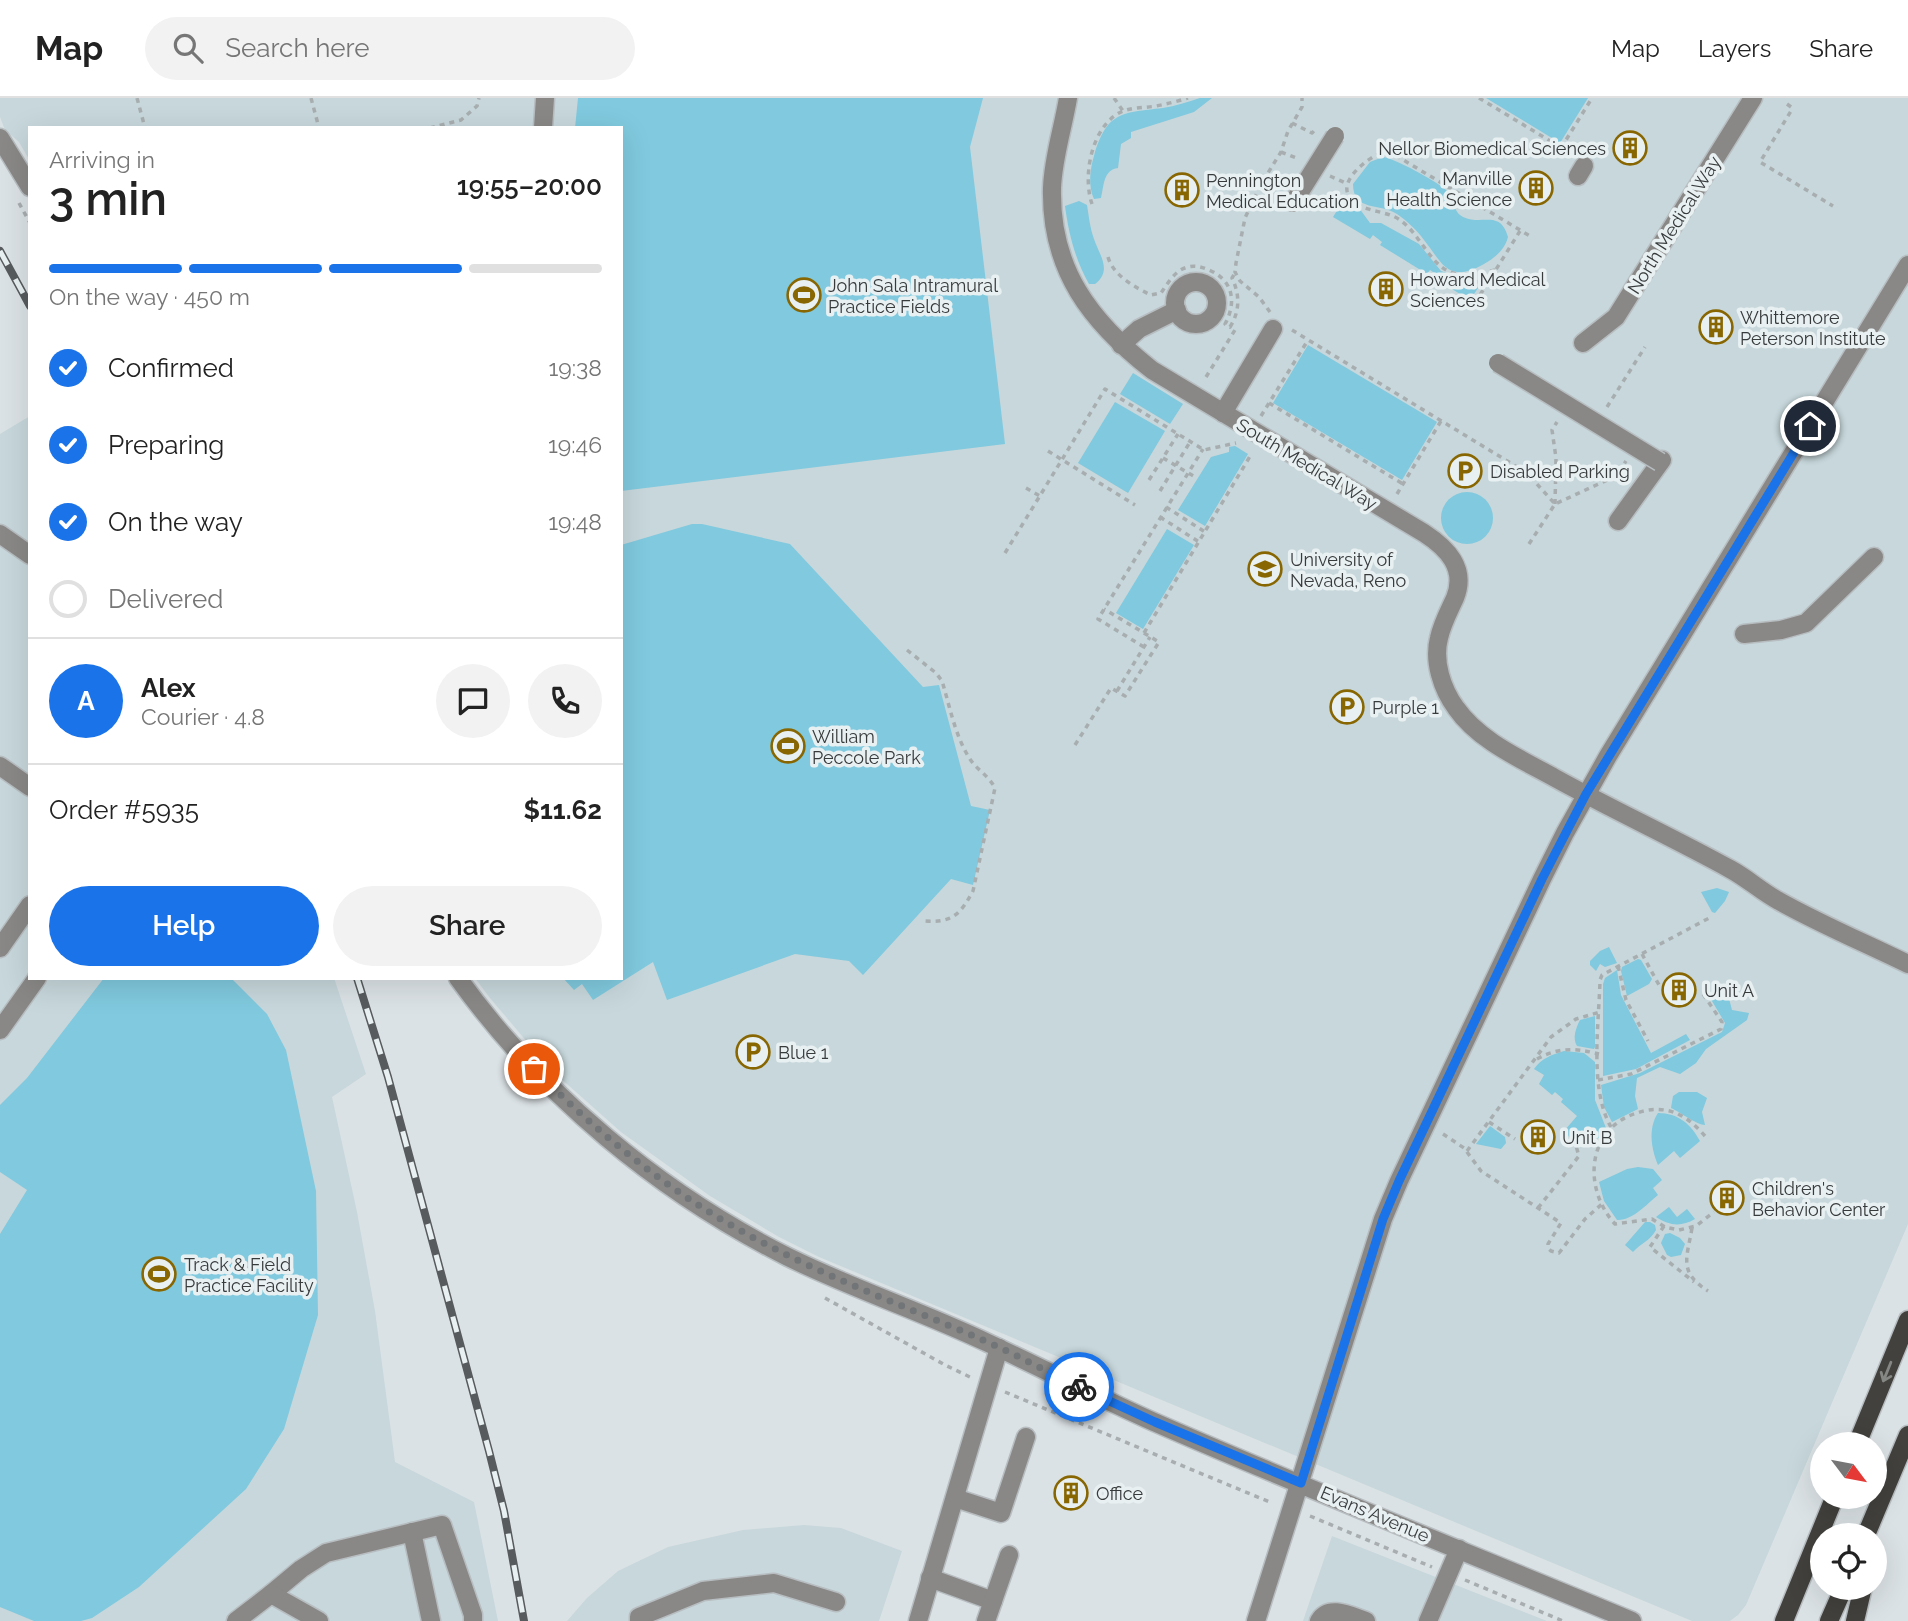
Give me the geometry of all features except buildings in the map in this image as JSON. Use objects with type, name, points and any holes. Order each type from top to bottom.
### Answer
[{"type":"main road","points":[[1862,1432],[1908,1320]]},
{"type":"main road","points":[[1887,1487],[1908,1435]]},
{"type":"main road","points":[[1784,1621],[1830,1509]]},
{"type":"main road","points":[[1829,1621],[1838,1600]]},
{"type":"main road","points":[[1856,1621],[1860,1600]]},
{"type":"street","points":[[543,126],[545,98]]},
{"type":"street","name":"South Medical Way","points":[[1068,98],[1052,187],[1056,231],[1063,258],[1083,301],[1097,321],[1152,370],[1424,533],[1449,552],[1458,579],[1456,595],[1442,625],[1437,652],[1439,671],[1446,692],[1457,710],[1473,727],[1494,743],[1586,794],[1731,869],[1780,902],[1908,964]]},
{"type":"street","name":"North Medical Way","points":[[1583,343],[1616,317],[1753,98]]},
{"type":"street","points":[[1293,203],[1335,136]]},
{"type":"street","points":[[0,138],[28,184]]},
{"type":"street","points":[[1256,1621],[1375,1242],[1393,1194],[1542,879],[1586,794],[1908,265]]},
{"type":"street","points":[[1121,345],[1139,329],[1177,310]]},
{"type":"street","points":[[1223,413],[1278,325]]},
{"type":"street","points":[[1498,363],[1661,461],[1618,521]]},
{"type":"street","points":[[0,534],[28,554]]},
{"type":"street","points":[[1744,634],[1781,630],[1806,623],[1874,557]]},
{"type":"street","points":[[0,766],[28,786]]},
{"type":"street","points":[[0,948],[28,908]]},
{"type":"street","points":[[0,1030],[36,980]]},
{"type":"street","name":"Evans Avenue","points":[[460,980],[515,1048],[565,1100],[623,1151],[688,1198],[787,1256],[999,1348],[1145,1418],[1632,1621]]},
{"type":"street","points":[[918,1621],[999,1348]]},
{"type":"street","points":[[955,1498],[1001,1513],[1026,1437]]},
{"type":"street","points":[[236,1621],[301,1569],[326,1553],[442,1525],[473,1621]]},
{"type":"street","points":[[412,1532],[431,1621]]},
{"type":"street","points":[[1428,1621],[1459,1549]]},
{"type":"street","points":[[986,1621],[1009,1555]]},
{"type":"street","points":[[930,1578],[993,1601]]},
{"type":"street","points":[[639,1621],[639,1617],[703,1591],[774,1583],[836,1602]]},
{"type":"street","points":[[271,1594],[319,1621]]},
{"type":"street","points":[[1319,1621],[1322,1615],[1335,1611],[1366,1621]]},
{"type":"path","points":[[137,98],[144,126]]},
{"type":"path","points":[[311,98],[318,126]]},
{"type":"path","points":[[438,126],[461,120],[477,106],[479,98]]},
{"type":"path","points":[[1114,98],[1123,111]]},
{"type":"path","points":[[1092,204],[1087,183],[1093,152],[1103,128],[1110,119],[1123,111],[1188,98]]},
{"type":"path","points":[[1230,327],[1238,305],[1237,288],[1232,278],[1236,272],[1245,218],[1261,184],[1281,152],[1292,123],[1302,107],[1302,98]]},
{"type":"path","points":[[1479,98],[1561,148],[1578,165]]},
{"type":"path","points":[[1561,148],[1592,98]]},
{"type":"path","points":[[1787,104],[1791,111],[1760,162],[1833,206]]},
{"type":"path","points":[[1292,123],[1312,133],[1320,126]]},
{"type":"path","points":[[1495,270],[1481,274],[1457,275],[1447,271],[1435,261],[1401,220],[1369,209],[1349,197],[1346,191],[1348,184],[1359,167],[1369,159],[1386,153],[1395,155],[1530,236]]},
{"type":"path","points":[[1475,303],[1520,230]]},
{"type":"path","points":[[1108,257],[1110,264],[1121,276],[1156,296],[1174,276],[1187,267],[1196,266],[1215,272],[1224,279],[1232,295],[1230,315],[1225,324],[1235,330],[1206,377]]},
{"type":"path","points":[[1236,272],[1240,281],[1259,297],[1278,325],[1308,340],[1527,472],[1555,504]]},
{"type":"path","points":[[1258,421],[1308,340]]},
{"type":"path","points":[[1601,417],[1644,346]]},
{"type":"path","points":[[1005,553],[1105,390],[1203,449],[1241,441]]},
{"type":"path","points":[[1269,403],[1403,484]]},
{"type":"path","points":[[1393,499],[1441,421]]},
{"type":"path","points":[[1529,544],[1555,504],[1556,458],[1552,430]]},
{"type":"path","points":[[1149,480],[1178,434]]},
{"type":"path","points":[[1160,491],[1190,442]]},
{"type":"path","points":[[1144,647],[1098,619],[1203,449]]},
{"type":"path","points":[[1144,633],[1255,449]]},
{"type":"path","points":[[1048,451],[1135,505]]},
{"type":"path","points":[[1163,457],[1195,477]]},
{"type":"path","points":[[1555,504],[1616,476]]},
{"type":"path","points":[[1026,488],[1040,496]]},
{"type":"path","points":[[1166,507],[1205,531]]},
{"type":"path","points":[[1160,517],[1199,542]]},
{"type":"path","points":[[1075,746],[1111,688],[1125,696],[1159,642],[1104,609]]},
{"type":"path","points":[[1117,691],[1150,637]]},
{"type":"path","points":[[907,650],[942,681],[960,741],[972,761],[995,788],[972,891],[966,904],[943,923],[925,921]]},
{"type":"path","points":[[1138,656],[1147,661]]},
{"type":"path","points":[[1611,1127],[1601,1108],[1598,1080],[1602,975],[1711,917]]},
{"type":"path","points":[[1642,954],[1659,985]]},
{"type":"path","points":[[1618,966],[1626,1000],[1648,1041]]},
{"type":"path","points":[[1598,1080],[1631,1074],[1721,1029],[1722,1022],[1703,994]]},
{"type":"path","points":[[1467,1152],[1544,1045],[1564,1026],[1587,1014],[1600,1012]]},
{"type":"path","points":[[1535,1060],[1573,1048],[1599,1054]]},
{"type":"path","points":[[1705,1136],[1682,1116],[1657,1109],[1635,1113],[1611,1127],[1596,1150],[1593,1169],[1596,1191],[1615,1224],[1652,1219],[1679,1230],[1692,1228],[1714,1212]]},
{"type":"path","points":[[1489,1122],[1515,1139]]},
{"type":"path","points":[[1537,1208],[1577,1161],[1578,1151],[1559,1132]]},
{"type":"path","points":[[1441,1133],[1467,1152],[1481,1171],[1561,1223],[1548,1248],[1556,1253],[1564,1248],[1585,1219],[1602,1204]]},
{"type":"path","points":[[1573,1144],[1601,1142]]},
{"type":"path","points":[[1664,1226],[1650,1247],[1709,1291]]},
{"type":"path","points":[[1692,1228],[1688,1271],[1694,1282]]},
{"type":"path","points":[[945,1365],[1270,1503],[1291,1509],[1563,1621]]},
{"type":"shaded area","name":"University of Nevada, Reno","points":[[0,98],[1908,98],[1908,1224],[1820,1432],[1810,1432],[1810,1454],[1746,1605],[1738,1615],[1730,1621],[1692,1621],[819,1257],[779,1237],[710,1196],[621,1132],[549,1068],[476,980],[623,980],[623,126],[28,126],[28,158],[19,142],[5,130],[0,117]]},
{"type":"shaded area","name":"John Sala Intramural Practice Fields","points":[[578,98],[983,98],[970,147],[1005,444],[623,491],[623,126],[575,126]]},
{"type":"shaded area","points":[[1200,98],[1212,98],[1194,112],[1131,132],[1131,138],[1121,144],[1118,168],[1107,175],[1101,198],[1094,199],[1090,183],[1093,161],[1104,130],[1111,122],[1137,111],[1168,107]]},
{"type":"shaded area","points":[[1486,98],[1588,98],[1560,143]]},
{"type":"shaded area","points":[[1383,157],[1406,166],[1441,186],[1449,193],[1457,211],[1463,217],[1500,223],[1508,237],[1502,249],[1488,262],[1472,270],[1454,272],[1442,263],[1412,226],[1401,217],[1391,211],[1363,203],[1354,193],[1353,184],[1370,162]]},
{"type":"shaded area","points":[[1345,198],[1359,208],[1370,223],[1381,223],[1419,244],[1441,271],[1458,278],[1479,280],[1480,285],[1470,300],[1437,280],[1439,276],[1430,270],[1427,274],[1380,245],[1382,242],[1373,235],[1370,239],[1333,217]]},
{"type":"shaded area","points":[[1079,201],[1087,205],[1093,235],[1103,262],[1103,273],[1095,284],[1089,284],[1084,275],[1068,227],[1065,206]]},
{"type":"shaded area","points":[[1308,345],[1437,422],[1402,480],[1273,403]]},
{"type":"shaded area","points":[[1133,373],[1183,404],[1170,424],[1120,394]]},
{"type":"shaded area","points":[[1115,402],[1165,431],[1128,493],[1078,463]]},
{"type":"shaded area","name":"Track & Field Practice Facility","points":[[28,417],[28,980],[335,980],[366,1074],[332,1097],[375,1311],[395,1462],[474,1502],[498,1621],[0,1621],[0,434]]},
{"type":"shaded area","points":[[1235,446],[1248,454],[1205,526],[1178,510],[1211,457],[1229,452],[1229,447]]},
{"type":"shaded area","points":[[1467,492],[1477,494],[1485,500],[1491,508],[1491,528],[1485,536],[1477,542],[1467,544],[1457,542],[1449,536],[1443,528],[1441,518],[1443,508],[1449,500],[1457,494]]},
{"type":"shaded area","name":"William Peccole Park","points":[[692,524],[790,544],[923,687],[939,685],[971,806],[990,810],[973,885],[951,879],[863,975],[849,961],[795,954],[667,1000],[653,962],[593,1000],[582,984],[574,990],[565,980],[623,980],[623,544]]},
{"type":"shaded area","points":[[1167,529],[1194,545],[1143,629],[1116,613]]},
{"type":"shaded area","points":[[1717,888],[1729,892],[1715,913],[1701,892]]},
{"type":"shaded area","points":[[1609,947],[1617,963],[1605,967],[1600,964],[1596,971],[1590,961],[1600,951]]},
{"type":"shaded area","points":[[1638,959],[1652,979],[1649,984],[1627,996],[1622,967]]},
{"type":"shaded area","points":[[1617,970],[1621,995],[1651,1053],[1686,1034],[1690,1040],[1636,1069],[1603,1076],[1603,984],[1605,978]]},
{"type":"shaded area","name":"Track & Field Practice Facility","points":[[102,980],[233,980],[267,1014],[286,1050],[316,1191],[318,1315],[284,1429],[246,1489],[139,1587],[92,1618],[81,1621],[34,1621],[0,1607],[0,1234],[27,1190],[0,1172],[0,1105],[27,1078]]},
{"type":"shaded area","points":[[1726,987],[1732,1010],[1749,1013],[1747,1020],[1706,1049],[1696,1063],[1680,1074],[1660,1067],[1637,1078],[1635,1096],[1638,1109],[1612,1122],[1604,1107],[1601,1085],[1640,1073],[1722,1032],[1725,1023],[1709,996]]},
{"type":"shaded area","points":[[1595,1016],[1594,1049],[1577,1046],[1575,1036],[1580,1020]]},
{"type":"shaded area","points":[[1564,1051],[1584,1053],[1595,1062],[1595,1100],[1606,1128],[1599,1138],[1575,1140],[1569,1137],[1565,1130],[1577,1116],[1561,1102],[1563,1099],[1555,1092],[1552,1095],[1539,1084],[1544,1075],[1534,1069],[1547,1057]]},
{"type":"shaded area","points":[[1679,1092],[1697,1092],[1707,1098],[1702,1112],[1705,1125],[1671,1108],[1673,1096]]},
{"type":"shaded area","points":[[1658,1113],[1672,1115],[1683,1121],[1700,1141],[1680,1158],[1674,1151],[1658,1165],[1652,1138]]},
{"type":"shaded area","points":[[1490,1126],[1505,1137],[1506,1143],[1501,1149],[1476,1144]]},
{"type":"shaded area","points":[[1638,1167],[1653,1169],[1662,1180],[1653,1188],[1658,1195],[1634,1215],[1617,1220],[1604,1201],[1599,1182]]},
{"type":"shaded area","points":[[1669,1207],[1677,1217],[1687,1209],[1695,1219],[1676,1224],[1656,1217]]},
{"type":"shaded area","points":[[1645,1222],[1655,1225],[1656,1230],[1633,1252],[1625,1245]]},
{"type":"shaded area","points":[[1670,1233],[1685,1244],[1681,1255],[1667,1255],[1661,1243],[1665,1234]]},
{"type":"shaded area","points":[[804,1525],[841,1528],[902,1551],[879,1621],[567,1621],[587,1598],[618,1571],[668,1547],[743,1530]]},
{"type":"shaded area","points":[[1332,1536],[1547,1621],[1303,1621]]},
{"type":"railway","points":[[0,251],[28,302]]},
{"type":"railway","points":[[358,980],[388,1077],[489,1451],[504,1511],[524,1621]]},
{"type":"way so far","points":[[534,1069],[623,1151],[719,1219],[805,1265],[976,1337],[1079,1387]]},
{"type":"place","name":"Nellor Biomedical Sciences","points":[[1630,148]]},
{"type":"place","name":"Manville Health Science","points":[[1536,188]]},
{"type":"place","name":"Pennington Medical Education","points":[[1182,190]]},
{"type":"place","name":"Howard Medical Sciences","points":[[1386,289]]},
{"type":"place","name":"John Sala Intramural Practice Fields","points":[[804,295]]},
{"type":"place","name":"Whittemore Peterson Institute","points":[[1716,327]]},
{"type":"place","name":"Disabled Parking","points":[[1465,471]]},
{"type":"place","name":"University of Nevada, Reno","points":[[1265,569]]},
{"type":"place","name":"Purple 1","points":[[1347,707]]},
{"type":"place","name":"William Peccole Park","points":[[788,746]]},
{"type":"place","name":"Unit A","points":[[1679,990]]},
{"type":"place","name":"Blue 1","points":[[753,1052]]},
{"type":"place","name":"Unit B","points":[[1538,1137]]},
{"type":"place","name":"Children's Behavior Center","points":[[1727,1198]]},
{"type":"place","name":"Track & Field Practice Facility","points":[[159,1274]]},
{"type":"place","name":"Office","points":[[1071,1493]]},
{"type":"route","points":[[1079,1387],[1301,1483],[1383,1219],[1542,879],[1608,756],[1810,426]]}]
